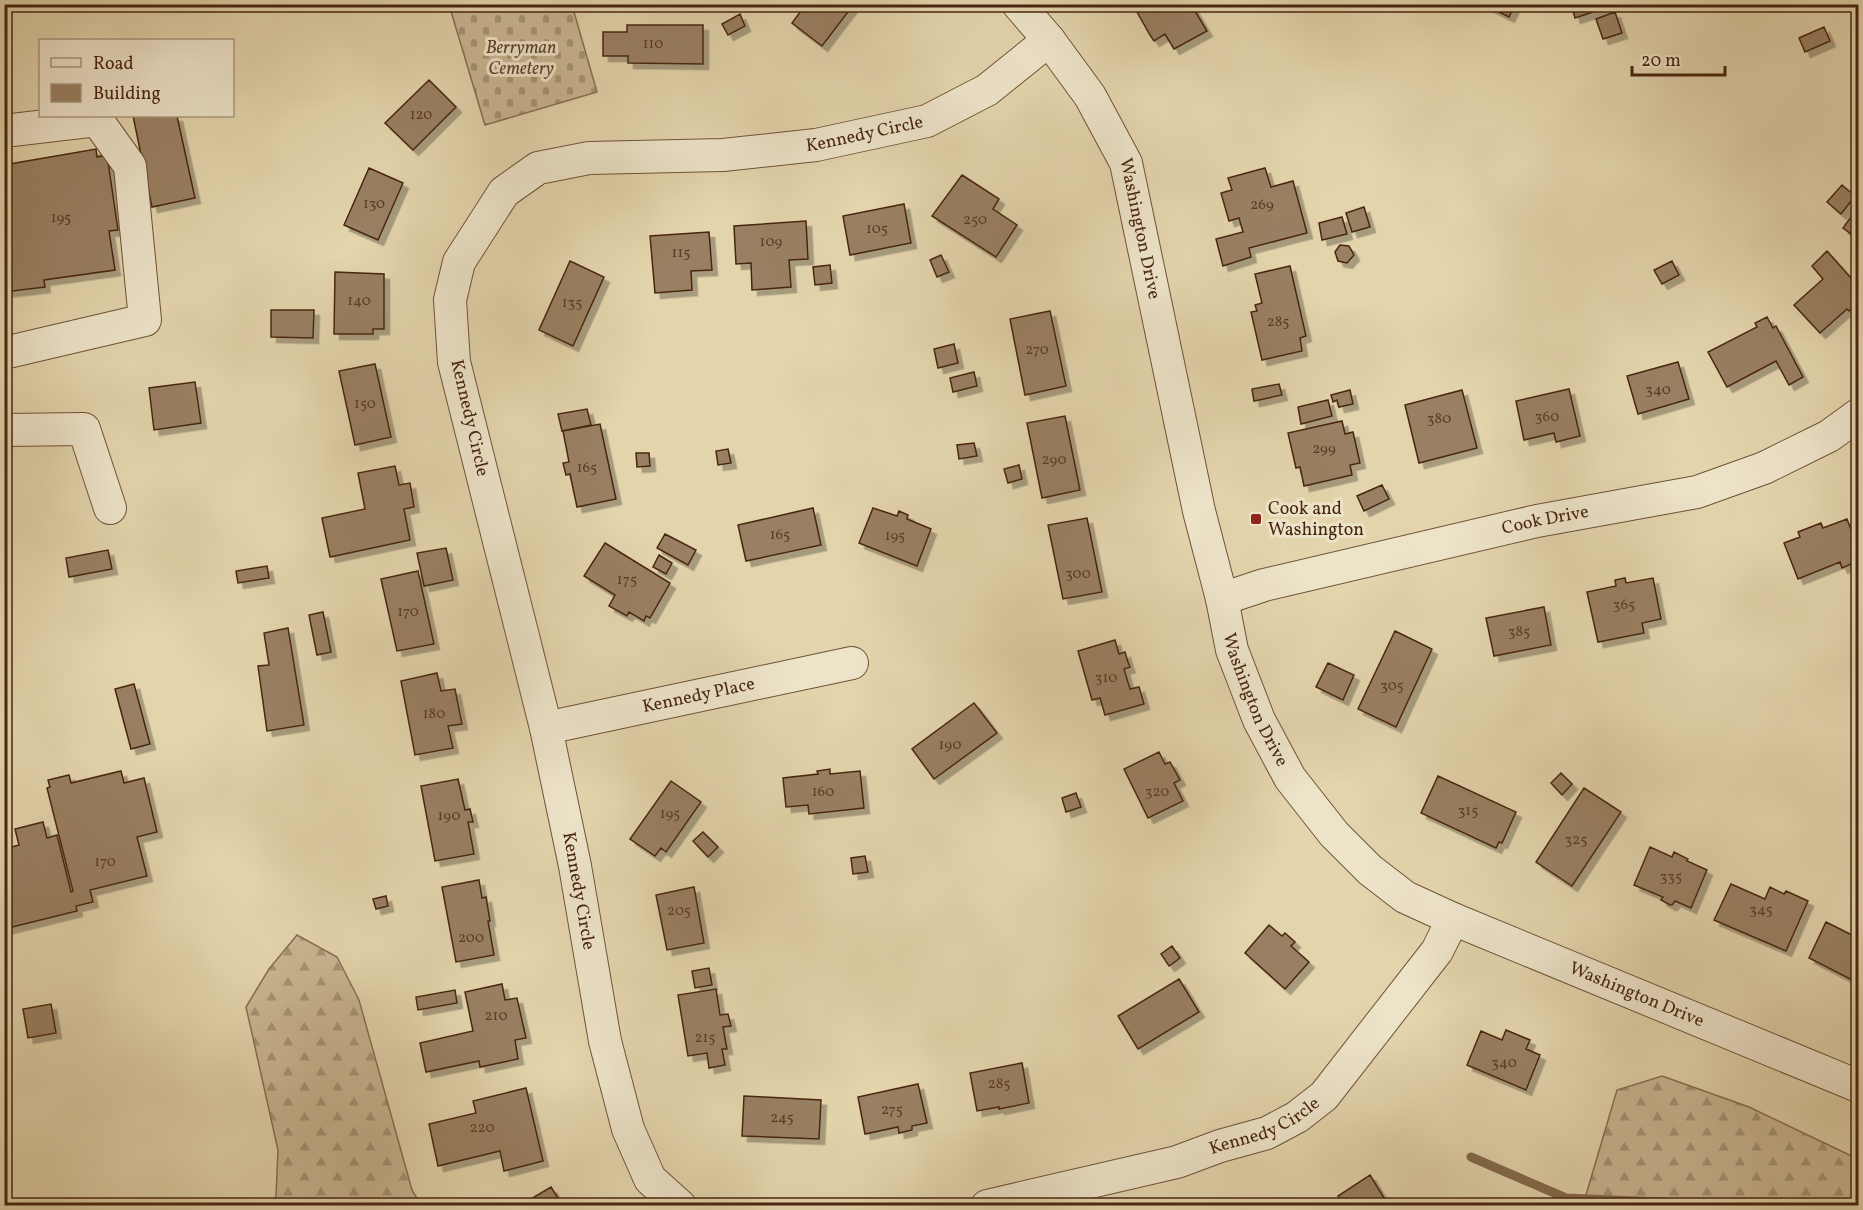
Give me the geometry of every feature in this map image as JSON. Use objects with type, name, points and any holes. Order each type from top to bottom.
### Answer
[{"type":"street","name":"Washington Drive","points":[[1017,4],[1049,40],[1090,96],[1126,163],[1199,511],[1222,599],[1232,650],[1258,720],[1290,778],[1334,834],[1370,870],[1405,897],[1453,919],[1858,1086]]},
{"type":"street","name":"Kennedy Circle","points":[[680,1206],[650,1179],[628,1129],[604,1041],[574,866],[546,728],[454,362],[450,300],[459,262],[504,192],[538,168],[589,158],[723,155],[816,145],[927,121],[987,90],[1049,40]]},
{"type":"street","points":[[4,131],[97,120],[130,166],[145,320],[4,353]]},
{"type":"street","name":"Cook Drive","points":[[1222,599],[1264,585],[1537,521],[1697,492],[1764,468],[1829,436],[1858,415]]},
{"type":"street","points":[[4,430],[84,429],[110,508]]},
{"type":"street","name":"Kennedy Place","points":[[546,728],[852,663]]},
{"type":"street","name":"Kennedy Circle","points":[[987,1206],[1177,1162],[1220,1146],[1267,1133],[1297,1117],[1324,1096],[1437,951],[1453,919]]},
{"type":"green space","name":"Berryman Cemetery","points":[[463,5],[572,5],[597,92],[485,125],[450,8]]},
{"type":"green space","points":[[297,935],[337,957],[359,1000],[412,1190],[421,1205],[271,1205],[276,1196],[278,1150],[246,1007],[269,969]]},
{"type":"green space","points":[[1662,1076],[1749,1107],[1858,1159],[1858,1205],[1583,1205],[1617,1090]]},
{"type":"building","points":[[806,4],[854,4],[822,46],[792,23]]},
{"type":"building","points":[[1146,4],[1191,4],[1207,31],[1174,49],[1165,34],[1154,41],[1137,12],[1147,6]]},
{"type":"building","points":[[1483,4],[1515,4],[1509,17]]},
{"type":"building","points":[[1571,4],[1617,4],[1575,18]]},
{"type":"building","points":[[1615,12],[1622,33],[1603,39],[1596,19]]},
{"type":"building","points":[[740,14],[745,26],[728,35],[722,24]]},
{"type":"building","points":[[627,25],[703,25],[703,64],[628,63],[628,56],[603,56],[603,32],[627,32]]},
{"type":"building","points":[[1824,27],[1830,41],[1805,52],[1799,38]]},
{"type":"building","points":[[429,80],[456,107],[413,150],[385,123]]},
{"type":"building","points":[[133,117],[177,117],[195,198],[152,207]]},
{"type":"building","points":[[96,149],[97,157],[107,155],[118,230],[109,231],[115,270],[44,280],[45,287],[4,292],[4,222],[6,222],[4,165]]},
{"type":"building","points":[[369,168],[403,183],[378,240],[344,225]]},
{"type":"building","points":[[1265,168],[1271,187],[1293,181],[1307,233],[1249,248],[1251,257],[1223,266],[1216,239],[1243,232],[1239,218],[1229,221],[1221,193],[1232,190],[1228,178]]},
{"type":"building","points":[[962,175],[999,199],[993,209],[1017,225],[996,257],[932,216]]},
{"type":"building","points":[[1842,185],[1855,196],[1841,214],[1827,202]]},
{"type":"building","points":[[904,204],[911,243],[850,255],[843,216]]},
{"type":"building","points":[[1364,207],[1370,227],[1352,232],[1346,213]]},
{"type":"building","points":[[1858,207],[1858,239],[1843,228]]},
{"type":"building","points":[[1342,217],[1347,234],[1322,240],[1319,223]]},
{"type":"building","points":[[806,221],[808,259],[789,260],[791,287],[752,290],[751,263],[736,264],[734,226]]},
{"type":"building","points":[[709,232],[712,270],[691,271],[692,290],[655,293],[650,236]]},
{"type":"building","points":[[1340,245],[1349,246],[1354,255],[1347,263],[1338,261],[1335,252]]},
{"type":"building","points":[[1827,251],[1858,286],[1858,301],[1849,311],[1847,309],[1820,333],[1794,305],[1823,279],[1812,266]]},
{"type":"building","points":[[941,255],[949,272],[937,277],[930,260]]},
{"type":"building","points":[[570,261],[604,277],[573,346],[539,330]]},
{"type":"building","points":[[1672,261],[1679,275],[1662,284],[1654,270]]},
{"type":"building","points":[[830,265],[832,283],[815,285],[813,267]]},
{"type":"building","points":[[1290,266],[1306,336],[1300,338],[1302,351],[1262,360],[1251,312],[1257,311],[1255,305],[1262,303],[1255,274]]},
{"type":"building","points":[[335,272],[384,274],[384,329],[373,329],[373,334],[334,334]]},
{"type":"building","points":[[271,310],[314,310],[313,338],[271,337]]},
{"type":"building","points":[[1050,311],[1066,386],[1025,395],[1010,319]]},
{"type":"building","points":[[1767,317],[1773,328],[1776,326],[1803,377],[1789,385],[1776,361],[1727,387],[1708,352],[1757,327],[1755,323]]},
{"type":"building","points":[[954,344],[958,363],[938,368],[934,349]]},
{"type":"building","points":[[1678,362],[1689,399],[1638,414],[1627,376]]},
{"type":"building","points":[[375,364],[391,437],[355,445],[339,371]]},
{"type":"building","points":[[974,372],[977,386],[953,392],[950,378]]},
{"type":"building","points":[[195,382],[201,423],[154,430],[149,388]]},
{"type":"building","points":[[1279,384],[1282,395],[1254,401],[1252,389]]},
{"type":"building","points":[[1569,389],[1580,436],[1556,442],[1554,433],[1524,440],[1516,401]]},
{"type":"building","points":[[1350,390],[1353,404],[1339,407],[1337,400],[1333,402],[1331,395]]},
{"type":"building","points":[[1462,390],[1477,448],[1419,463],[1405,405]]},
{"type":"building","points":[[1328,400],[1332,416],[1301,424],[1298,407]]},
{"type":"building","points":[[587,409],[591,425],[562,431],[558,414]]},
{"type":"building","points":[[1065,416],[1080,490],[1042,498],[1027,423]]},
{"type":"building","points":[[1342,421],[1345,434],[1353,432],[1360,463],[1350,465],[1352,475],[1304,486],[1300,467],[1296,468],[1288,433]]},
{"type":"building","points":[[600,424],[616,499],[577,507],[570,474],[566,475],[563,463],[569,462],[563,431]]},
{"type":"building","points":[[974,443],[977,456],[959,459],[957,445]]},
{"type":"building","points":[[728,449],[731,463],[718,465],[716,451]]},
{"type":"building","points":[[636,453],[649,453],[650,466],[637,467]]},
{"type":"building","points":[[1019,465],[1022,479],[1008,483],[1004,469]]},
{"type":"building","points":[[395,466],[399,485],[410,483],[414,507],[404,509],[410,540],[330,557],[322,518],[365,509],[358,473]]},
{"type":"building","points":[[1382,485],[1389,499],[1364,511],[1357,496]]},
{"type":"building","points":[[813,508],[821,545],[746,561],[738,525]]},
{"type":"building","points":[[873,508],[897,516],[899,511],[908,515],[907,519],[931,529],[917,566],[859,543]]},
{"type":"building","points":[[1087,518],[1102,592],[1063,599],[1048,525]]},
{"type":"building","points":[[1847,519],[1858,548],[1858,561],[1842,568],[1840,562],[1798,579],[1784,543],[1800,537],[1798,532],[1821,523],[1823,528]]},
{"type":"building","points":[[665,534],[696,550],[688,565],[657,548]]},
{"type":"building","points":[[605,543],[670,583],[650,618],[646,616],[644,621],[629,612],[627,616],[609,606],[615,595],[584,576]]},
{"type":"building","points":[[446,548],[453,580],[424,586],[417,553]]},
{"type":"building","points":[[108,550],[112,569],[69,577],[66,558]]},
{"type":"building","points":[[659,555],[672,563],[666,574],[653,567]]},
{"type":"building","points":[[267,566],[269,578],[238,583],[236,571]]},
{"type":"building","points":[[418,571],[434,644],[397,651],[381,579]]},
{"type":"building","points":[[1625,578],[1626,583],[1653,578],[1661,619],[1642,623],[1644,633],[1598,642],[1587,592],[1616,586],[1615,580]]},
{"type":"building","points":[[1544,607],[1551,645],[1494,656],[1486,618]]},
{"type":"building","points":[[323,612],[331,652],[317,655],[309,615]]},
{"type":"building","points":[[288,628],[304,725],[267,731],[258,666],[269,665],[264,633]]},
{"type":"building","points":[[1395,631],[1432,649],[1396,727],[1358,709]]},
{"type":"building","points":[[1115,640],[1119,654],[1125,652],[1130,667],[1124,669],[1130,689],[1139,687],[1144,704],[1105,715],[1100,698],[1092,700],[1078,651]]},
{"type":"building","points":[[1328,663],[1354,675],[1343,700],[1316,687]]},
{"type":"building","points":[[437,673],[441,691],[455,689],[462,724],[448,726],[453,748],[415,755],[401,681]]},
{"type":"building","points":[[134,684],[150,744],[131,749],[115,689]]},
{"type":"building","points":[[974,703],[997,733],[934,779],[912,749]]},
{"type":"building","points":[[1159,752],[1165,764],[1170,762],[1180,780],[1174,783],[1183,801],[1148,818],[1124,769]]},
{"type":"building","points":[[830,769],[830,774],[860,771],[864,808],[809,814],[808,805],[786,807],[783,778],[818,774],[817,771]]},
{"type":"building","points":[[121,771],[124,783],[144,778],[157,832],[137,837],[147,876],[90,890],[93,902],[76,906],[77,911],[4,929],[4,849],[19,845],[15,829],[43,822],[47,838],[57,835],[71,892],[73,891],[47,788],[50,787],[48,780],[69,775],[71,783]]},
{"type":"building","points":[[1561,773],[1572,784],[1562,795],[1551,783]]},
{"type":"building","points":[[1438,776],[1516,812],[1502,843],[1499,842],[1496,848],[1421,813]]},
{"type":"building","points":[[458,779],[465,810],[470,809],[473,822],[468,822],[474,854],[435,861],[421,786]]},
{"type":"building","points":[[671,781],[701,802],[666,852],[661,848],[655,856],[630,839]]},
{"type":"building","points":[[1584,788],[1621,812],[1572,886],[1536,862]]},
{"type":"building","points":[[1076,793],[1081,807],[1066,812],[1062,798]]},
{"type":"building","points":[[703,832],[718,847],[708,857],[693,841]]},
{"type":"building","points":[[1650,847],[1672,857],[1674,852],[1707,870],[1691,908],[1675,901],[1670,905],[1661,900],[1663,897],[1634,885]]},
{"type":"building","points":[[865,856],[868,872],[853,874],[851,858]]},
{"type":"building","points":[[479,880],[482,898],[486,897],[494,955],[456,962],[442,887]]},
{"type":"building","points":[[1731,884],[1765,899],[1770,887],[1808,901],[1786,951],[1714,920]]},
{"type":"building","points":[[694,887],[704,943],[667,950],[656,895]]},
{"type":"building","points":[[386,896],[388,906],[376,909],[373,899]]},
{"type":"building","points":[[1826,922],[1858,938],[1858,983],[1809,958]]},
{"type":"building","points":[[1269,925],[1282,936],[1285,933],[1295,942],[1291,946],[1309,962],[1285,989],[1245,953]]},
{"type":"building","points":[[1172,946],[1180,958],[1169,966],[1161,954]]},
{"type":"building","points":[[709,968],[712,985],[695,988],[692,971]]},
{"type":"building","points":[[1179,979],[1199,1012],[1138,1049],[1118,1016]]},
{"type":"building","points":[[502,984],[505,1000],[517,998],[526,1038],[515,1040],[518,1059],[480,1067],[479,1061],[426,1072],[420,1043],[473,1031],[465,992]]},
{"type":"building","points":[[716,989],[720,1015],[728,1014],[731,1026],[723,1027],[727,1049],[722,1049],[725,1065],[709,1068],[707,1053],[688,1056],[678,995]]},
{"type":"building","points":[[455,990],[457,1003],[418,1010],[416,997]]},
{"type":"building","points":[[51,1004],[56,1033],[28,1038],[23,1009]]},
{"type":"building","points":[[1506,1030],[1530,1040],[1526,1049],[1540,1055],[1526,1090],[1467,1065],[1481,1031],[1502,1040]]},
{"type":"building","points":[[1022,1063],[1029,1103],[977,1111],[970,1073]]},
{"type":"building","points":[[918,1084],[927,1123],[912,1126],[912,1130],[899,1133],[898,1127],[865,1134],[858,1097]]},
{"type":"building","points":[[526,1088],[543,1161],[504,1171],[500,1151],[438,1166],[429,1124],[476,1113],[473,1101]]},
{"type":"building","points":[[744,1096],[821,1100],[819,1139],[742,1136]]},
{"type":"building","points":[[1370,1175],[1389,1206],[1344,1206],[1338,1196]]},
{"type":"building","points":[[551,1187],[563,1206],[519,1206]]},
{"type":"waterway","points":[[1471,1157],[1566,1198],[1708,1204],[1711,1206]]},
{"type":"place","name":"Cook and Washington","points":[[1256,519]]}]
